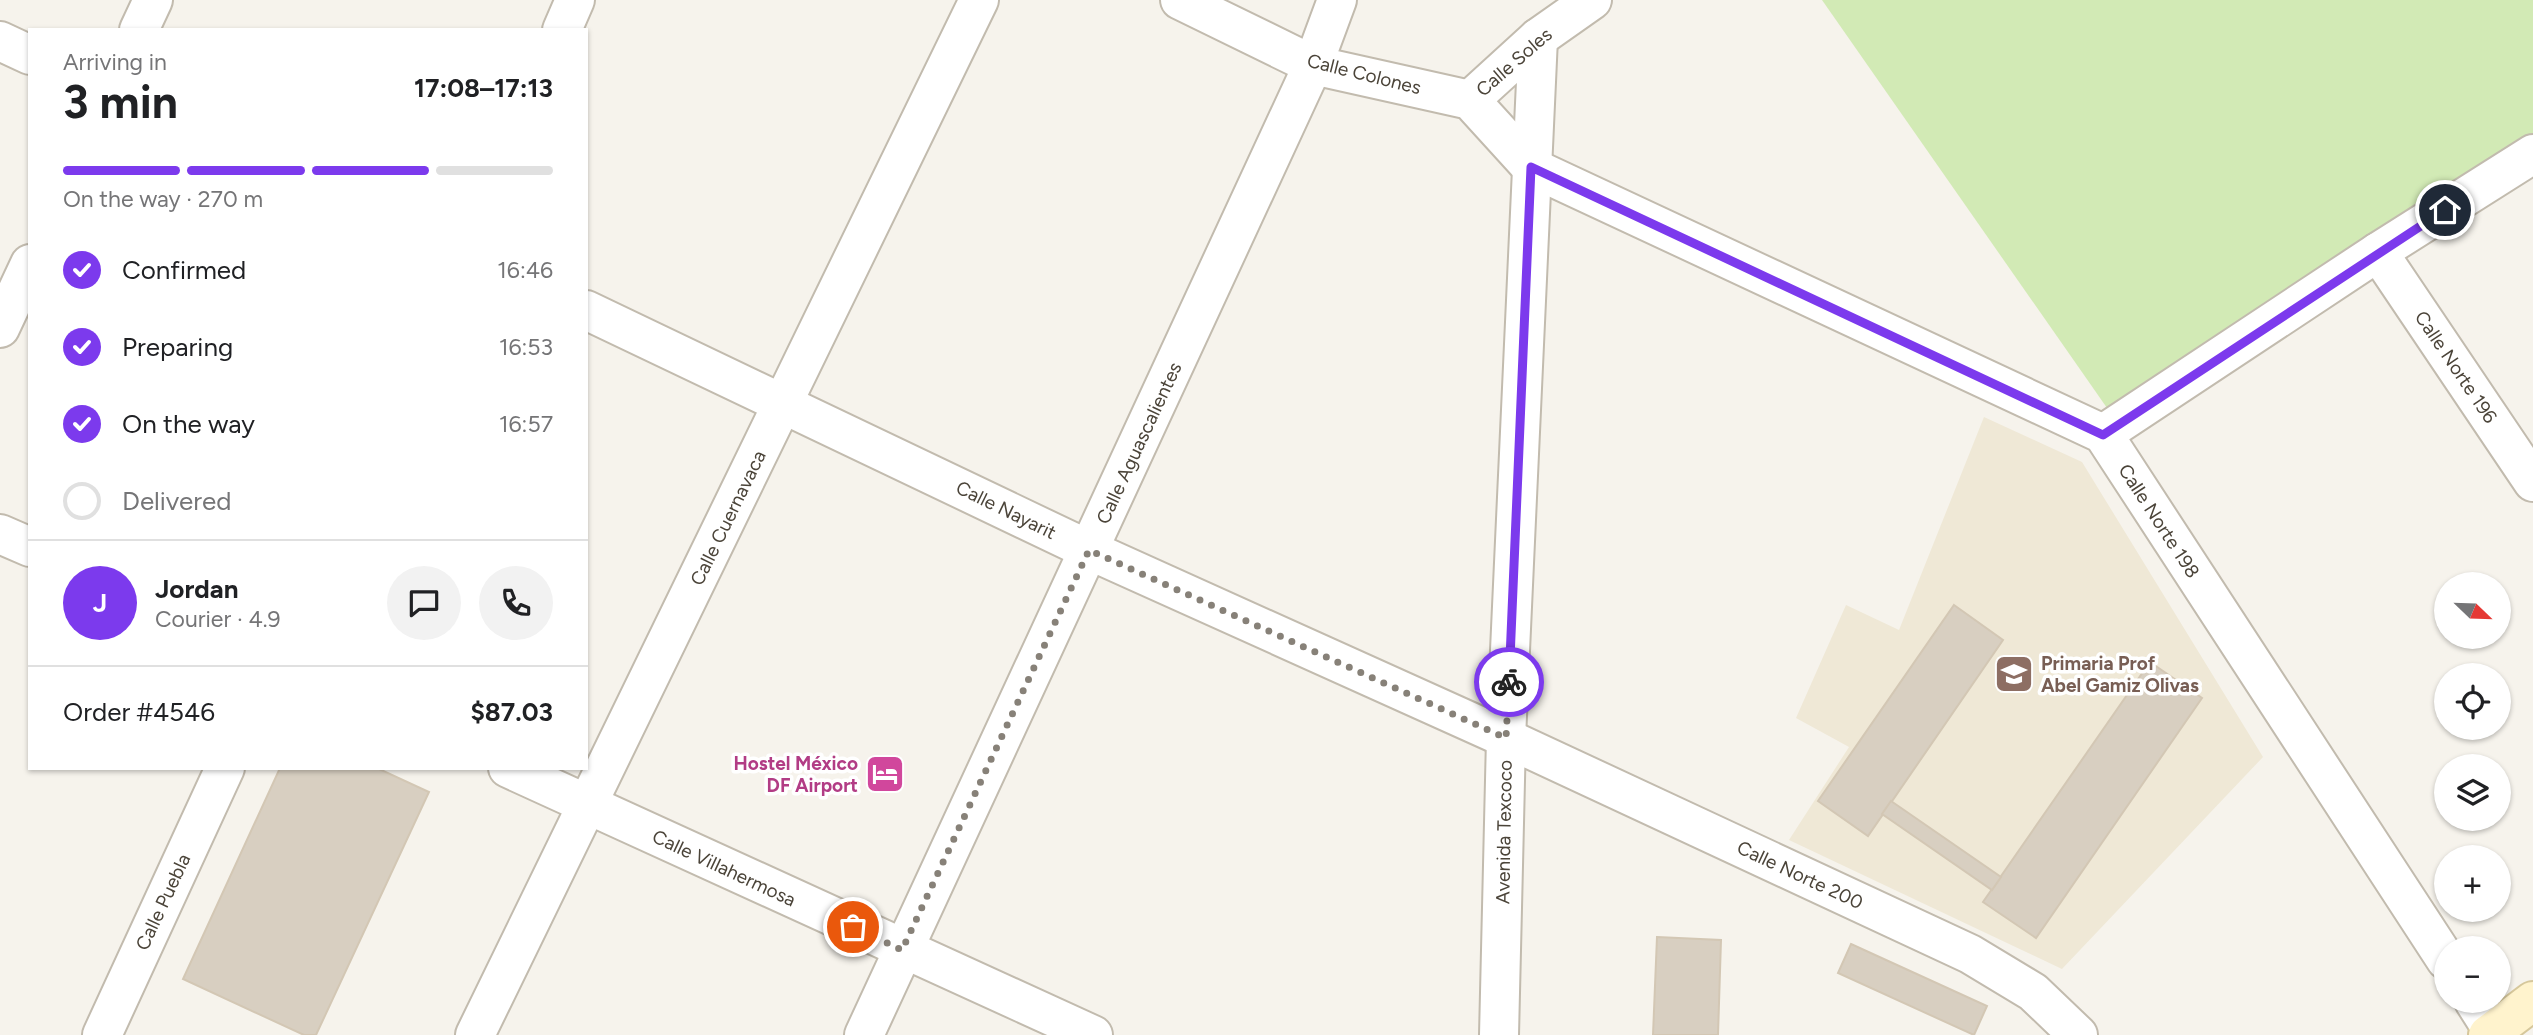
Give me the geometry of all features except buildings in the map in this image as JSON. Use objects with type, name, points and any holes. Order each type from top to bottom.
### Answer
[{"type":"street","points":[[140,28],[153,0]]},
{"type":"street","points":[[563,28],[575,0]]},
{"type":"street","name":"Calle Cuernavaca","points":[[475,1035],[979,0]]},
{"type":"street","name":"Calle Colones","points":[[1180,0],[1313,65],[1470,100]]},
{"type":"street","name":"Calle Aguascalientes","points":[[864,1035],[1313,65],[1337,0]]},
{"type":"street","name":"Calle Soles","points":[[1470,100],[1538,37],[1592,0]]},
{"type":"street","name":"Avenida Texcoco","points":[[1499,1035],[1506,738],[1538,37]]},
{"type":"street","points":[[0,41],[28,54]]},
{"type":"street","points":[[1470,100],[1531,167],[2103,435],[2378,252],[2533,154]]},
{"type":"street","name":"Calle Norte 196","points":[[2378,252],[2533,482]]},
{"type":"street","points":[[0,328],[28,268]]},
{"type":"street","name":"Calle Nayarit","points":[[588,311],[1089,550],[1506,738]]},
{"type":"street","name":"Calle Norte 198","points":[[2103,435],[2434,942]]},
{"type":"street","points":[[0,534],[28,546]]},
{"type":"street","name":"Calle Norte 200","points":[[1506,738],[1970,954],[2033,992],[2078,1035]]},
{"type":"street","name":"Calle Puebla","points":[[102,1035],[224,770]]},
{"type":"street","name":"Calle Villahermosa","points":[[512,770],[1093,1035]]},
{"type":"street","points":[[2485,1022],[2533,1001]]},
{"type":"shaded area","name":"Primaria Prof Abel Gamiz Olivas","points":[[1984,417],[2082,462],[2263,757],[2062,969],[1789,840],[1849,747],[1796,718],[1846,605],[1899,630]]},
{"type":"green space","points":[[1822,0],[2533,0],[2533,149],[2114,418]]},
{"type":"way so far","points":[[853,927],[902,950],[1089,550],[1506,738],[1509,682]]},
{"type":"place","name":"Primaria Prof Abel Gamiz Olivas","points":[[2014,674]]},
{"type":"place","name":"Hostel México DF Airport","points":[[885,774]]},
{"type":"route","points":[[1509,682],[1531,167],[2103,435],[2445,210]]}]
